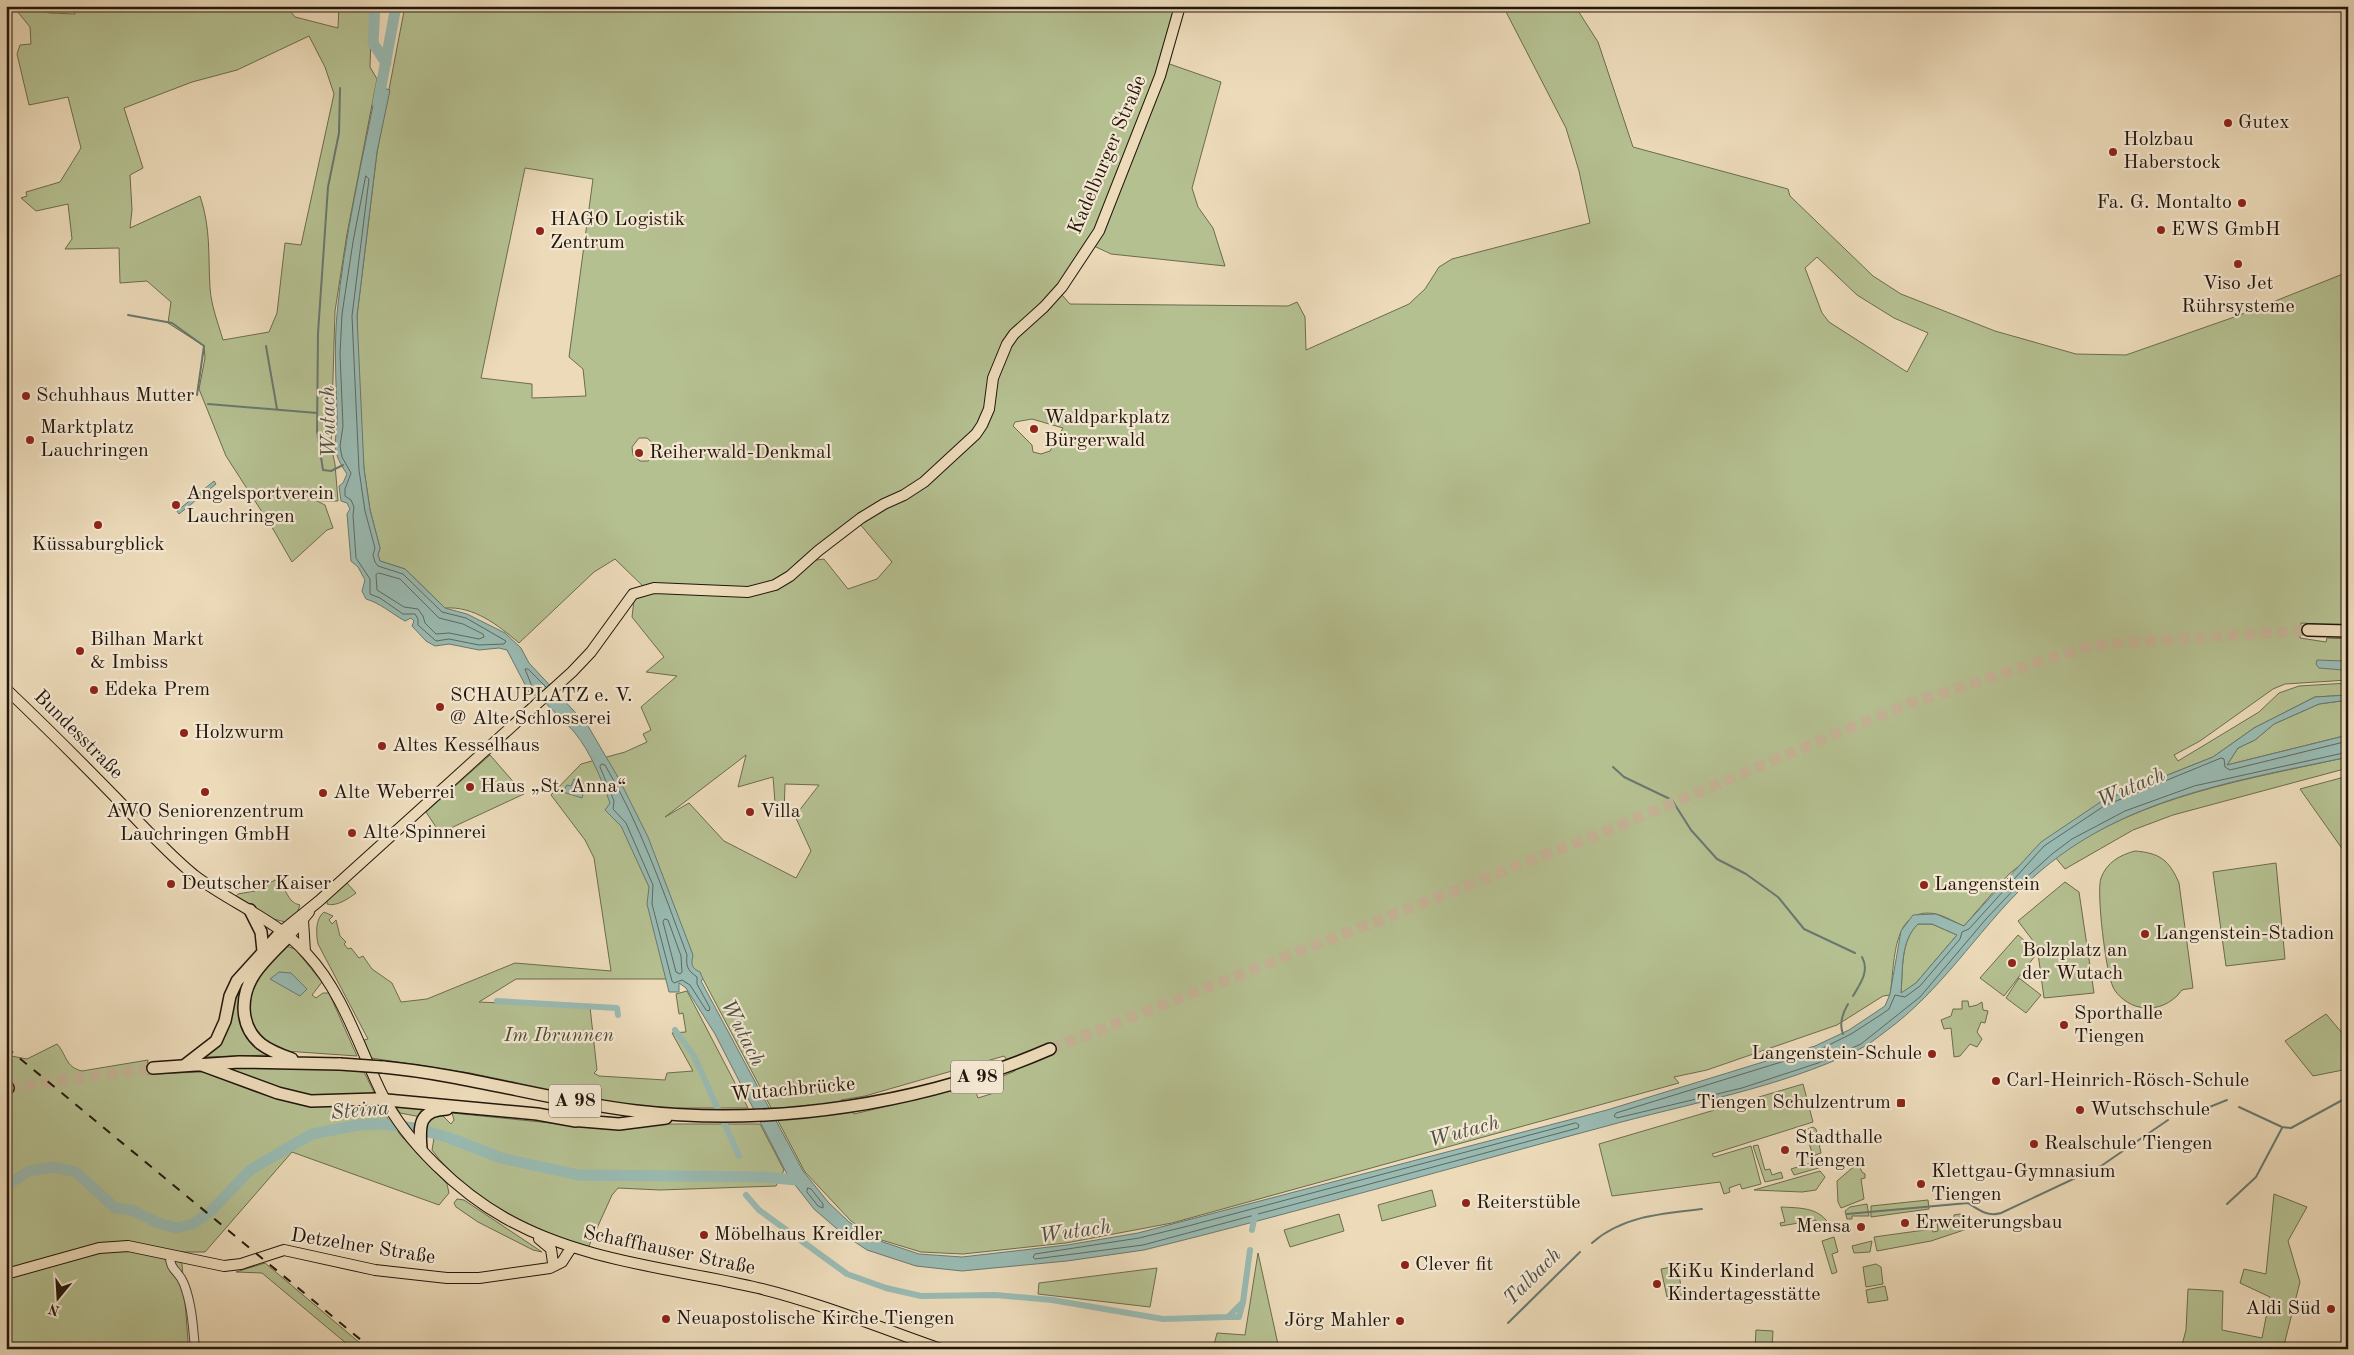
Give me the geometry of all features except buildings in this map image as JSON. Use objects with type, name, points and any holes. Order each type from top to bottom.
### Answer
[{"type":"highway","points":[[2308,630],[2348,631]]},
{"type":"highway","points":[[250,910],[261,932],[263,950]]},
{"type":"highway","points":[[185,1066],[216,1041],[223,1028],[230,996],[237,981],[263,950],[285,934]]},
{"type":"highway","points":[[285,934],[252,978],[245,993],[244,1015],[252,1035],[259,1043],[268,1049],[301,1062]]},
{"type":"highway","name":"Wutachbrücke","points":[[687,1115],[788,1113],[902,1096],[991,1073],[1050,1049]]},
{"type":"highway","name":"A 98","points":[[153,1068],[239,1062],[301,1062],[404,1069],[460,1077],[626,1110],[687,1115]]},
{"type":"highway","points":[[199,1064],[296,1098],[331,1102],[385,1100],[537,1114],[576,1121]]},
{"type":"highway","points":[[419,1143],[420,1127],[424,1117],[434,1111],[447,1110],[619,1124],[687,1115]]},
{"type":"main road","name":"Kadelburger Straße","points":[[285,934],[317,902],[572,672],[591,652],[634,594],[654,588],[748,592],[775,585],[790,576],[860,518],[924,482],[976,434],[989,409],[993,378],[1007,344],[1014,334],[1044,307],[1062,287],[1099,231],[1160,76],[1180,6]]},
{"type":"main road","name":"Bundesstraße","points":[[6,689],[59,739],[182,864],[204,882],[285,934],[305,952],[335,992],[385,1100]]},
{"type":"main road","name":"Kadelburger Straße","points":[[285,934],[303,920],[317,902]]},
{"type":"main road","points":[[303,920],[305,952]]},
{"type":"main road","name":"Schaffhauser Straße","points":[[385,1100],[439,1169],[489,1208],[531,1232],[571,1248],[629,1263],[763,1290],[941,1349]]},
{"type":"main road","points":[[531,1232],[551,1249],[551,1265]]},
{"type":"main road","points":[[551,1265],[560,1244]]},
{"type":"main road","name":"Detzelner Straße","points":[[6,1274],[99,1248],[128,1246],[224,1266],[241,1264],[274,1252],[296,1252],[375,1270],[447,1278],[479,1278],[551,1265]]},
{"type":"main road","points":[[551,1265],[562,1262],[571,1248]]},
{"type":"main road","points":[[2344,1349],[2348,1345]]},
{"type":"street","points":[[170,1254],[170,1265],[184,1282],[192,1313],[195,1349]]},
{"type":"green space","points":[[25,6],[50,13],[75,14],[73,6],[286,6],[295,17],[338,28],[339,6],[372,6],[370,67],[377,79],[347,234],[335,311],[331,446],[335,464],[338,501],[317,501],[325,505],[333,528],[327,530],[292,562],[226,456],[199,389],[205,358],[204,346],[168,323],[171,302],[147,281],[120,283],[119,248],[65,249],[72,239],[68,204],[36,211],[21,198],[27,196],[26,192],[60,182],[81,148],[68,97],[29,105],[17,54],[20,45],[31,44],[30,27],[17,11]],"holes":[[[309,36],[325,67],[334,94],[301,245],[285,243],[277,313],[269,332],[223,340],[211,294],[206,220],[200,196],[130,228],[132,210],[130,175],[143,168],[124,108],[192,82],[237,70]]]},
{"type":"green space","name":"Im Ibrunnen","points":[[405,6],[1177,6],[1161,61],[1221,82],[1192,188],[1198,207],[1213,228],[1225,266],[1111,254],[1094,246],[1059,294],[1070,304],[1288,306],[1297,302],[1305,317],[1306,350],[1409,304],[1425,289],[1439,267],[1452,259],[1590,223],[1579,171],[1566,128],[1503,6],[1575,6],[1598,42],[1633,147],[1788,189],[1790,196],[1873,276],[1901,294],[1995,331],[2076,354],[2126,355],[2240,315],[2348,272],[2348,619],[2345,626],[2301,623],[2300,638],[2326,642],[2327,638],[2348,639],[2348,680],[2285,684],[2273,689],[2200,741],[2174,755],[2178,761],[2259,712],[2279,693],[2299,686],[2348,683],[2348,695],[2315,697],[2254,728],[2213,757],[2102,801],[2009,874],[1964,926],[1936,914],[1921,914],[1911,919],[1903,928],[1898,940],[1890,995],[1883,996],[1837,1025],[1707,1070],[1674,1077],[1679,1083],[1172,1223],[1066,1243],[963,1254],[921,1252],[875,1238],[851,1221],[805,1172],[703,979],[516,979],[479,1002],[590,1007],[597,1070],[594,1073],[599,1076],[665,1080],[667,1073],[693,1071],[672,1033],[686,1032],[683,1013],[679,1014],[676,994],[687,991],[748,1108],[677,1109],[613,1103],[470,1073],[371,1058],[364,1040],[368,1039],[318,944],[318,923],[324,912],[333,916],[329,920],[332,924],[336,920],[340,936],[346,942],[344,944],[348,949],[351,948],[359,958],[363,956],[372,969],[392,983],[401,1002],[427,999],[515,963],[611,971],[594,858],[585,840],[551,795],[581,764],[625,752],[647,742],[643,734],[651,730],[641,707],[677,676],[646,672],[664,657],[632,617],[634,600],[649,592],[615,559],[594,572],[519,643],[494,623],[476,613],[456,608],[445,608],[405,569],[380,561],[378,555],[380,548],[370,510],[364,469],[359,405],[357,316],[377,152]],"holes":[[[525,168],[593,179],[569,357],[583,369],[586,396],[532,398],[532,384],[481,378]],[[1817,257],[1857,295],[1894,318],[1928,333],[1907,372],[1829,322],[1822,313],[1805,268]],[[1032,419],[1063,428],[1050,451],[1041,454],[1033,452],[1032,445],[1013,426],[1015,422]],[[639,438],[647,438],[655,445],[654,455],[648,461],[640,461],[633,455],[632,447]],[[854,517],[892,562],[877,579],[848,589],[824,559],[796,563]],[[746,755],[738,787],[773,777],[776,815],[784,814],[785,784],[819,785],[795,816],[811,851],[796,878],[724,841],[689,803],[665,817]],[[1004,1056],[1015,1071],[1001,1077],[993,1088],[994,1093],[978,1098],[976,1092],[967,1087],[854,1114],[841,1100],[865,1096]]]},
{"type":"green space","points":[[2348,700],[2348,735],[2227,765],[2238,748],[2255,740],[2274,724],[2319,704]]},
{"type":"green space","points":[[490,755],[524,794],[440,833],[426,812]]},
{"type":"green space","points":[[2348,757],[2348,768],[2173,815],[2133,830],[2065,869],[2055,857],[2089,836],[2124,818],[2159,804],[2233,782]]},
{"type":"green space","points":[[2348,776],[2348,857],[2300,789]]},
{"type":"green space","name":"Langenstein-Stadion","points":[[2135,851],[2151,854],[2163,859],[2179,883],[2193,988],[2182,990],[2169,1002],[2155,1007],[2144,1008],[2131,1004],[2120,997],[2115,990],[2107,966],[2102,932],[2101,878],[2110,863]]},
{"type":"green space","points":[[2276,863],[2285,959],[2226,966],[2213,872]]},
{"type":"green space","points":[[275,880],[279,882],[295,904],[300,905],[297,913],[285,922],[274,919],[236,896],[255,891]]},
{"type":"green space","points":[[346,882],[356,893],[346,900],[331,905],[327,904],[327,900]]},
{"type":"green space","points":[[2065,882],[2079,892],[2094,993],[2044,998],[2037,946],[2018,921]]},
{"type":"green space","points":[[1918,924],[1932,924],[1957,935],[1916,983],[1901,994],[1905,947],[1912,931]]},
{"type":"green space","name":"Bolzplatz an der Wutach","points":[[2018,935],[2033,948],[2035,956],[2004,996],[1980,978]]},
{"type":"green space","points":[[286,946],[295,949],[322,982],[312,995],[316,998],[323,993],[329,993],[357,1056],[285,1051],[270,1046],[253,1029],[247,1002],[255,979]]},
{"type":"green space","points":[[255,963],[240,1002],[270,1055],[203,1057],[235,994]]},
{"type":"green space","points":[[2019,978],[2041,995],[2026,1013],[2006,998]]},
{"type":"green space","points":[[1962,1001],[1968,1001],[1969,1007],[1982,1002],[1983,1010],[1988,1011],[1985,1023],[1981,1022],[1977,1032],[1982,1039],[1977,1047],[1970,1044],[1960,1056],[1954,1057],[1951,1028],[1944,1029],[1941,1020],[1951,1016],[1953,1009],[1962,1009]]},
{"type":"green space","points":[[2326,1014],[2348,1040],[2348,1069],[2313,1076],[2285,1041]]},
{"type":"green space","points":[[57,1044],[69,1064],[82,1071],[148,1060],[147,1074],[203,1072],[214,1074],[258,1090],[376,1103],[402,1137],[447,1184],[449,1193],[439,1205],[292,1152],[205,1252],[181,1252],[188,1340],[187,1349],[6,1349],[6,1095],[10,1094],[6,1083],[6,1055],[27,1059]]},
{"type":"green space","points":[[226,1068],[328,1068],[364,1072],[375,1094],[309,1095],[226,1070]]},
{"type":"green space","points":[[1803,1084],[1813,1122],[1712,1154],[1714,1157],[1751,1146],[1761,1184],[1742,1189],[1740,1184],[1729,1188],[1730,1192],[1724,1194],[1720,1182],[1612,1196],[1599,1144]]},
{"type":"green space","points":[[396,1106],[433,1108],[421,1117],[400,1113]]},
{"type":"green space","points":[[452,1113],[600,1128],[664,1124],[760,1124],[784,1170],[776,1186],[660,1190],[618,1188],[612,1195],[588,1248],[544,1231],[502,1210],[464,1184],[447,1168],[432,1150],[434,1138],[424,1135],[424,1131],[428,1122],[441,1114],[451,1124],[454,1120]]},
{"type":"green space","points":[[1813,1127],[1816,1129],[1821,1153],[1813,1156],[1805,1130]]},
{"type":"green space","points":[[1758,1145],[1765,1170],[1770,1169],[1772,1175],[1781,1172],[1783,1178],[1765,1182],[1753,1146]]},
{"type":"green space","points":[[1820,1160],[1822,1167],[1794,1175],[1791,1169]]},
{"type":"green space","points":[[1858,1163],[1865,1174],[1865,1178],[1861,1179],[1864,1199],[1841,1208],[1838,1202],[1837,1181]]},
{"type":"green space","points":[[1820,1171],[1825,1177],[1816,1190],[1802,1192],[1754,1190]]},
{"type":"green space","points":[[1432,1190],[1436,1206],[1382,1221],[1378,1205]]},
{"type":"green space","points":[[2274,1194],[2307,1207],[2288,1241],[2300,1282],[2283,1349],[2176,1349],[2182,1345],[2186,1330],[2188,1289],[2223,1291],[2222,1330],[2262,1338],[2270,1297],[2240,1283],[2244,1269],[2266,1274]]},
{"type":"green space","points":[[457,1199],[464,1200],[542,1252],[533,1250],[478,1222],[456,1207],[454,1203]]},
{"type":"green space","points":[[1928,1200],[1929,1209],[1871,1217],[1871,1206]]},
{"type":"green space","points":[[1867,1204],[1869,1216],[1852,1216],[1852,1219],[1847,1219],[1845,1211],[1850,1207]]},
{"type":"green space","points":[[1781,1207],[1810,1210],[1817,1213],[1822,1216],[1831,1229],[1820,1232],[1816,1220],[1781,1226],[1780,1223],[1785,1222]]},
{"type":"green space","points":[[1339,1214],[1344,1231],[1290,1247],[1284,1230]]},
{"type":"green space","points":[[1960,1214],[1965,1216],[1967,1229],[1931,1241],[1877,1251],[1874,1237],[1932,1229],[1933,1232],[1938,1231],[1937,1222],[1954,1220],[1954,1215]]},
{"type":"green space","points":[[1834,1237],[1838,1252],[1832,1254],[1837,1272],[1832,1274],[1822,1241]]},
{"type":"green space","points":[[1872,1241],[1870,1252],[1854,1253],[1852,1246]]},
{"type":"green space","points":[[1258,1253],[1279,1349],[1213,1349],[1217,1333],[1245,1335]]},
{"type":"green space","points":[[265,1263],[367,1349],[353,1349],[262,1273],[236,1272]]},
{"type":"green space","points":[[1876,1264],[1881,1267],[1883,1284],[1866,1287],[1863,1267]]},
{"type":"green space","points":[[1678,1266],[1682,1295],[1667,1297],[1661,1269]]},
{"type":"green space","points":[[1157,1268],[1150,1307],[1038,1294],[1039,1283]]},
{"type":"green space","points":[[1885,1286],[1888,1300],[1868,1303],[1866,1290]]},
{"type":"green space","points":[[1756,1330],[1773,1331],[1772,1349],[1755,1349]]},
{"type":"water","points":[[377,86],[390,90],[377,152],[357,316],[364,469],[370,510],[380,548],[378,555],[380,561],[405,569],[445,608],[467,614],[505,633],[521,648],[529,663],[588,726],[619,779],[648,837],[693,955],[692,965],[700,972],[703,979],[701,981],[803,1171],[828,1202],[849,1222],[874,1239],[919,1254],[962,1257],[1067,1245],[1138,1233],[1607,1110],[1815,1046],[1849,1030],[1885,1006],[1890,994],[1901,931],[1913,915],[1936,914],[1964,926],[2041,842],[2102,801],[2213,757],[2254,728],[2315,697],[2348,695],[2348,700],[2319,704],[2274,724],[2255,740],[2238,748],[2227,765],[2348,735],[2348,757],[2261,775],[2176,798],[2135,814],[2096,833],[2059,857],[2024,886],[1941,980],[1906,1015],[1862,1048],[1827,1064],[1796,1075],[1732,1094],[1635,1118],[1144,1250],[1067,1261],[962,1271],[916,1266],[867,1250],[843,1234],[814,1209],[788,1176],[715,1034],[686,988],[679,983],[679,992],[669,992],[647,904],[649,887],[621,826],[605,810],[610,803],[591,757],[575,733],[540,696],[530,694],[507,650],[499,648],[479,650],[449,644],[435,646],[426,641],[412,626],[414,621],[411,618],[405,621],[366,599],[362,591],[365,580],[358,567],[351,561],[347,514],[350,509],[347,503],[341,501],[339,486],[343,483],[347,474],[341,465],[335,444],[337,423],[336,339],[344,257]],"holes":[[[1918,924],[1932,924],[1957,935],[1916,983],[1901,993],[1905,947],[1908,939]]]},
{"type":"water","points":[[214,481],[216,484],[179,514],[177,511]]},
{"type":"water","points":[[2317,660],[2344,661],[2347,665],[2343,670],[2319,668],[2316,664]]},
{"type":"water","points":[[574,779],[583,783],[579,792],[583,795],[582,798],[563,792],[567,785],[571,786]]},
{"type":"water","points":[[279,972],[291,973],[307,989],[300,996],[270,979]]},
{"type":"waterway","name":"Wutach","points":[[375,6],[373,43],[386,63]]},
{"type":"waterway","name":"Wutach","points":[[378,103],[396,6]]},
{"type":"waterway","points":[[340,88],[339,133],[328,187],[318,333],[317,431],[323,470],[331,471],[343,465]]},
{"type":"waterway","points":[[128,315],[172,323],[204,346],[197,395]]},
{"type":"waterway","points":[[266,346],[277,409]]},
{"type":"waterway","points":[[208,404],[317,413]]},
{"type":"waterway","points":[[1613,767],[1624,777],[1672,800],[1691,830],[1717,859],[1746,874],[1778,897],[1804,929],[1855,953]]},
{"type":"waterway","points":[[1853,996],[1865,972],[1862,957]]},
{"type":"waterway","points":[[497,1001],[617,1008],[618,1015]]},
{"type":"waterway","points":[[1843,1034],[1842,1019],[1848,1004]]},
{"type":"waterway","points":[[675,1030],[694,1056],[739,1156]]},
{"type":"waterway","name":"Talbach","points":[[2239,1107],[2282,1127],[2291,1128],[2348,1097]]},
{"type":"waterway","name":"Talbach","points":[[2189,1111],[2202,1110],[2227,1100]]},
{"type":"waterway","name":"Talbach","points":[[1847,1214],[1968,1203],[1987,1213],[2001,1213],[2101,1166],[2168,1120]]},
{"type":"waterway","name":"Steina","points":[[6,1186],[29,1171],[54,1167],[76,1172],[115,1208],[132,1210],[158,1223],[176,1228],[193,1224],[211,1211],[250,1170],[312,1134],[359,1125],[383,1124],[414,1128],[447,1137],[501,1158],[579,1175],[765,1177],[796,1180]]},
{"type":"waterway","points":[[2227,1204],[2256,1177],[2282,1128]]},
{"type":"waterway","points":[[746,1195],[759,1210],[847,1274],[886,1288],[921,1296],[995,1295],[1052,1300],[1163,1319],[1228,1317],[1243,1302],[1250,1250]]},
{"type":"waterway","name":"Talbach","points":[[1592,1243],[1616,1227],[1630,1221],[1658,1214],[1702,1209]]},
{"type":"waterway","points":[[1252,1230],[1255,1214]]},
{"type":"waterway","name":"Talbach","points":[[1508,1323],[1580,1252]]},
{"type":"waterway","points":[[1228,1317],[1239,1317],[1243,1302]]},
{"type":"tunnel","points":[[1050,1049],[1604,832],[1907,704],[2093,645],[2308,630]]},
{"type":"tunnel","points":[[8,1088],[153,1068]]},
{"type":"railway","points":[[6,1047],[372,1349]]},
{"type":"place","name":"Gutex","points":[[2228,123]]},
{"type":"place","name":"Holzbau Haberstock","points":[[2113,152]]},
{"type":"place","name":"Fa. G. Montalto","points":[[2242,203]]},
{"type":"place","name":"EWS GmbH","points":[[2161,230]]},
{"type":"place","name":"HAGO Logistik Zentrum","points":[[540,231]]},
{"type":"place","name":"Viso Jet Rührsysteme","points":[[2238,264]]},
{"type":"place","name":"Schuhhaus Mutter","points":[[26,396]]},
{"type":"place","name":"Waldparkplatz Bürgerwald","points":[[1034,429]]},
{"type":"place","name":"Marktplatz Lauchringen","points":[[30,440]]},
{"type":"place","name":"Reiherwald-Denkmal","points":[[639,453]]},
{"type":"place","name":"Angelsportverein Lauchringen","points":[[176,505]]},
{"type":"place","name":"Küssaburgblick","points":[[98,525]]},
{"type":"place","name":"Bilhan Markt & Imbiss","points":[[80,651]]},
{"type":"place","name":"Edeka Prem","points":[[94,690]]},
{"type":"place","name":"SCHAUPLATZ e. V. @ Alte Schlosserei","points":[[440,707]]},
{"type":"place","name":"Holzwurm","points":[[184,733]]},
{"type":"place","name":"Altes Kesselhaus","points":[[382,746]]},
{"type":"place","name":"Haus „St. Anna“","points":[[470,787]]},
{"type":"place","name":"AWO Seniorenzentrum Lauchringen GmbH","points":[[205,792]]},
{"type":"place","name":"Alte Weberrei","points":[[323,793]]},
{"type":"place","name":"Villa","points":[[750,812]]},
{"type":"place","name":"Alte Spinnerei","points":[[352,833]]},
{"type":"place","name":"Deutscher Kaiser","points":[[171,884]]},
{"type":"place","name":"Langenstein","points":[[1924,885]]},
{"type":"place","name":"Langenstein-Stadion","points":[[2145,934]]},
{"type":"place","name":"Bolzplatz an der Wutach","points":[[2012,963]]},
{"type":"place","name":"Sporthalle Tiengen","points":[[2064,1025]]},
{"type":"place","name":"Langenstein-Schule","points":[[1932,1054]]},
{"type":"place","name":"Carl-Heinrich-Rösch-Schule","points":[[1996,1081]]},
{"type":"place","name":"Tiengen Schulzentrum","points":[[1901,1103]]},
{"type":"place","name":"Wutschschule","points":[[2080,1110]]},
{"type":"place","name":"Realschule Tiengen","points":[[2034,1144]]},
{"type":"place","name":"Stadthalle Tiengen","points":[[1785,1150]]},
{"type":"place","name":"Klettgau-Gymnasium Tiengen","points":[[1921,1184]]},
{"type":"place","name":"Reiterstüble","points":[[1466,1203]]},
{"type":"place","name":"Erweiterungsbau","points":[[1905,1223]]},
{"type":"place","name":"Mensa","points":[[1861,1227]]},
{"type":"place","name":"Möbelhaus Kreidler","points":[[704,1235]]},
{"type":"place","name":"Clever fit","points":[[1405,1265]]},
{"type":"place","name":"KiKu Kinderland Kindertagesstätte","points":[[1657,1284]]},
{"type":"place","name":"Aldi Süd","points":[[2331,1309]]},
{"type":"place","name":"Neuapostolische Kirche Tiengen","points":[[666,1319]]},
{"type":"place","name":"Jörg Mahler","points":[[1400,1321]]}]
